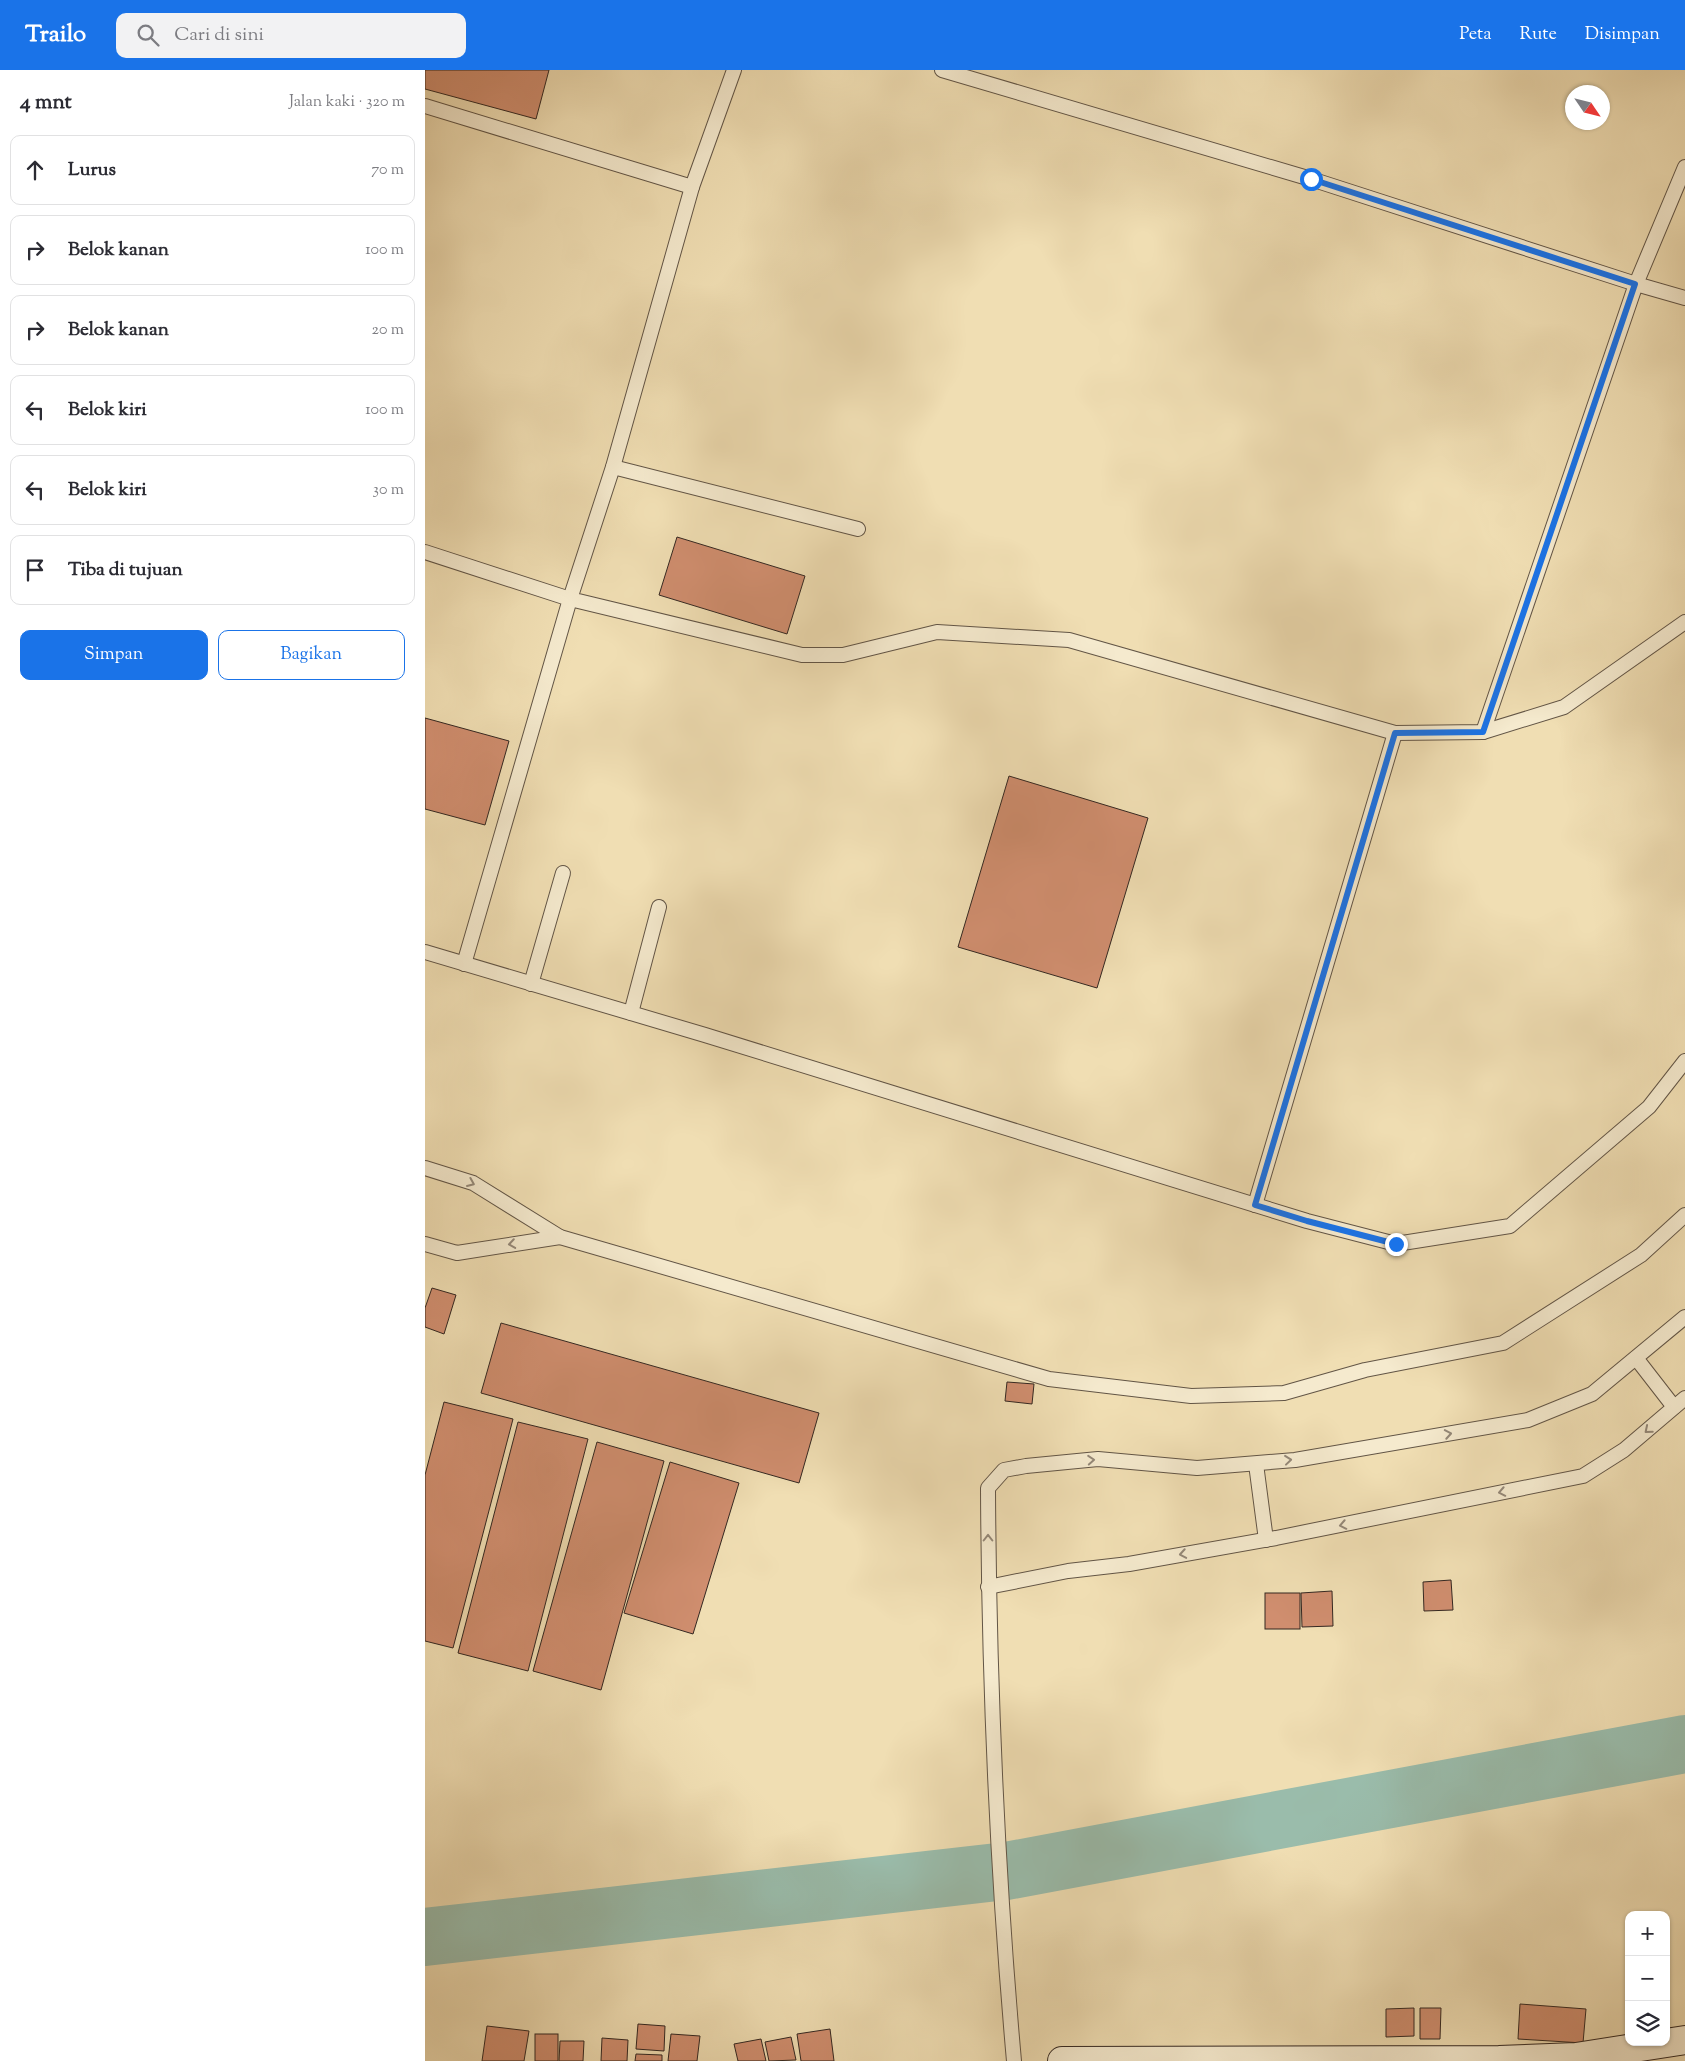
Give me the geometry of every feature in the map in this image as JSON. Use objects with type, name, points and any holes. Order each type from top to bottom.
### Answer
[{"type":"main road","points":[[1062,2061],[1499,2060],[1557,2058],[1641,2048],[1685,2040]]},
{"type":"lane","points":[[464,964],[570,599],[613,467],[692,187],[734,70]]},
{"type":"lane","points":[[942,70],[1311,179],[1635,284],[1685,298]]},
{"type":"lane","points":[[425,106],[692,187]]},
{"type":"lane","points":[[1483,732],[1635,284],[1685,167]]},
{"type":"lane","points":[[613,467],[858,530]]},
{"type":"lane","points":[[425,552],[570,599],[801,655],[843,655],[937,632],[1069,640],[1395,733],[1483,732],[1565,706],[1685,622]]},
{"type":"lane","points":[[1255,1205],[1395,733]]},
{"type":"lane","points":[[531,984],[563,873]]},
{"type":"lane","points":[[631,1013],[659,907]]},
{"type":"lane","points":[[425,952],[631,1013],[1307,1221],[1396,1244],[1510,1226],[1649,1108],[1685,1062]]},
{"type":"lane","points":[[425,1168],[473,1183],[560,1237],[1049,1379],[1191,1396],[1284,1393],[1365,1370],[1503,1343],[1641,1255],[1685,1215]]},
{"type":"lane","points":[[425,1244],[457,1253],[560,1237]]},
{"type":"lane","points":[[1014,2061],[1008,2002],[988,1587],[988,1488],[1003,1470],[1098,1459],[1197,1468],[1256,1464],[1295,1460],[1528,1420],[1592,1394],[1685,1317]]},
{"type":"lane","points":[[988,1587],[1068,1570],[1129,1564],[1266,1540],[1583,1476],[1624,1450],[1680,1403],[1636,1358]]},
{"type":"lane","points":[[1256,1464],[1266,1540]]},
{"type":"building","points":[[425,70],[549,70],[536,119],[425,89]]},
{"type":"building","points":[[677,537],[805,576],[787,634],[659,595]]},
{"type":"building","points":[[425,718],[509,741],[485,825],[425,809]]},
{"type":"building","points":[[1009,776],[1148,818],[1097,988],[958,947]]},
{"type":"building","points":[[432,1288],[456,1295],[444,1334],[425,1327],[425,1308]]},
{"type":"building","points":[[501,1323],[819,1413],[799,1483],[481,1393]]},
{"type":"building","points":[[1007,1382],[1034,1384],[1032,1404],[1005,1401]]},
{"type":"building","points":[[444,1402],[513,1419],[453,1648],[425,1641],[425,1475]]},
{"type":"building","points":[[518,1422],[588,1439],[528,1671],[458,1653]]},
{"type":"building","points":[[597,1442],[664,1461],[601,1690],[533,1671]]},
{"type":"building","points":[[670,1462],[739,1483],[693,1634],[624,1613]]},
{"type":"building","points":[[1451,1580],[1453,1610],[1424,1611],[1423,1582]]},
{"type":"building","points":[[1332,1591],[1333,1626],[1302,1627],[1301,1593]]},
{"type":"building","points":[[1265,1593],[1300,1593],[1300,1629],[1265,1629]]},
{"type":"building","points":[[1520,2004],[1586,2009],[1583,2043],[1518,2039]]},
{"type":"building","points":[[1414,2008],[1414,2036],[1386,2037],[1386,2009]]},
{"type":"building","points":[[1420,2008],[1441,2008],[1440,2039],[1420,2039]]},
{"type":"building","points":[[638,2024],[665,2026],[664,2051],[636,2049]]},
{"type":"building","points":[[487,2026],[529,2031],[524,2061],[482,2061]]},
{"type":"building","points":[[830,2029],[834,2061],[801,2061],[797,2034]]},
{"type":"building","points":[[535,2034],[558,2034],[558,2061],[535,2061]]},
{"type":"building","points":[[671,2034],[700,2036],[697,2061],[668,2061]]},
{"type":"building","points":[[791,2037],[796,2060],[769,2061],[765,2042]]},
{"type":"building","points":[[602,2038],[628,2040],[627,2061],[601,2061]]},
{"type":"building","points":[[761,2039],[766,2061],[738,2061],[734,2044]]},
{"type":"building","points":[[560,2041],[584,2041],[583,2061],[559,2061]]},
{"type":"building","points":[[636,2054],[662,2055],[662,2061],[635,2061]]},
{"type":"waterway","points":[[425,1937],[1006,1871],[1685,1744]]},
{"type":"route","points":[[1311,179],[1635,284],[1483,732],[1395,733],[1255,1205],[1307,1221],[1396,1244]]}]
